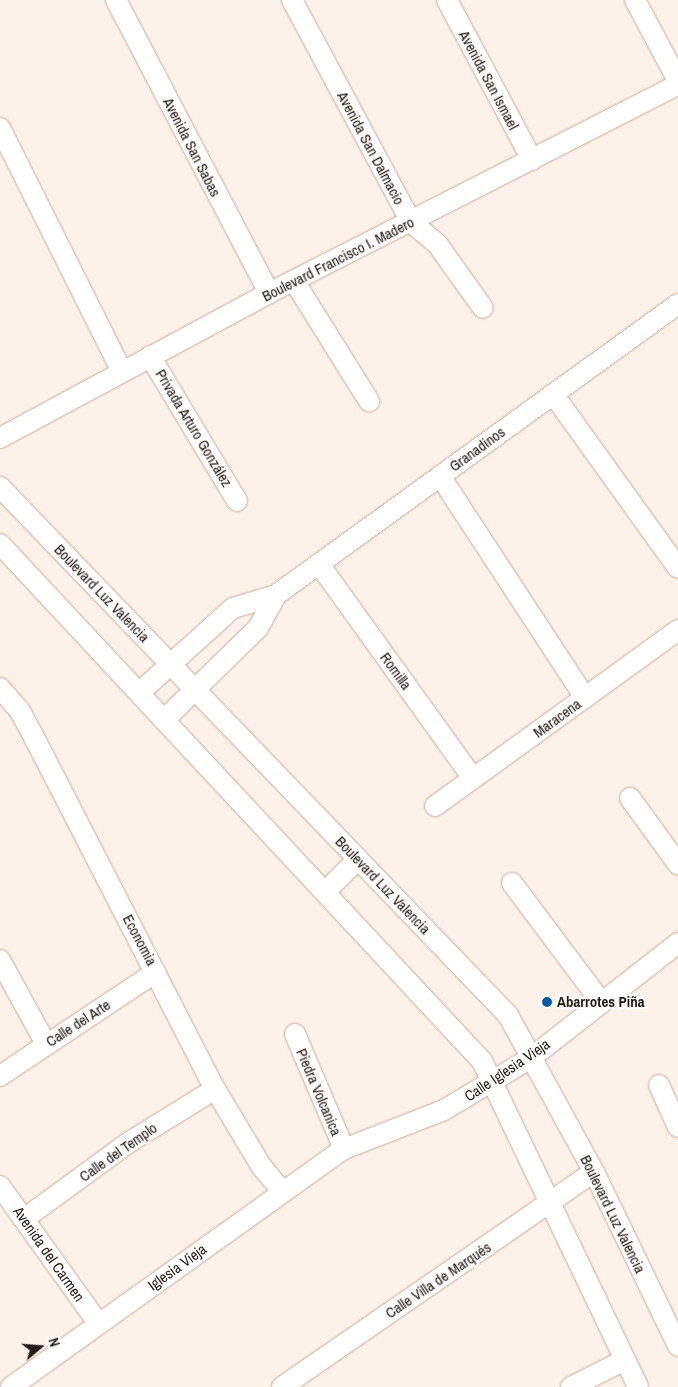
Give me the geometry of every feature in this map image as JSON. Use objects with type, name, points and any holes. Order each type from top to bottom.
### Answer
[{"type":"street","name":"Avenida San Sabas","points":[[116,0],[269,294]]},
{"type":"street","name":"Avenida San Dalmacio","points":[[292,0],[411,222],[438,245],[483,308]]},
{"type":"street","name":"Avenida San Ismael","points":[[447,0],[532,160]]},
{"type":"street","points":[[635,0],[678,83]]},
{"type":"street","name":"Boulevard Francisco I. Madero","points":[[0,438],[122,370],[678,83]]},
{"type":"street","points":[[0,128],[122,370]]},
{"type":"street","points":[[294,281],[369,401]]},
{"type":"street","name":"Granadinos","points":[[140,692],[233,608],[276,595],[553,394],[676,309]]},
{"type":"street","name":"Privada Arturo González","points":[[150,356],[237,501]]},
{"type":"street","points":[[553,394],[678,568]]},
{"type":"street","points":[[440,476],[585,698]]},
{"type":"street","name":"Boulevard Luz Valencia","points":[[0,487],[508,1015],[594,1172],[678,1346]]},
{"type":"street","points":[[0,544],[327,890],[482,1061],[638,1387]]},
{"type":"street","name":"Romilla","points":[[319,564],[473,778]]},
{"type":"street","name":"Granadinos","points":[[165,719],[258,628],[276,595]]},
{"type":"street","name":"Maracena","points":[[435,806],[678,630]]},
{"type":"street","name":"Economia","points":[[0,688],[20,711],[215,1089],[261,1166],[282,1191]]},
{"type":"street","points":[[630,798],[678,864]]},
{"type":"street","points":[[327,890],[358,859]]},
{"type":"street","points":[[512,883],[601,1002]]},
{"type":"street","name":"Calle Iglesia Vieja","points":[[344,1149],[444,1110],[493,1083],[531,1058],[678,944]]},
{"type":"street","points":[[0,960],[46,1044]]},
{"type":"street","name":"Calle del Arte","points":[[0,1076],[156,972]]},
{"type":"street","name":"Piedra Volcanica","points":[[295,1034],[344,1149]]},
{"type":"street","points":[[659,1085],[678,1127]]},
{"type":"street","name":"Calle del Templo","points":[[24,1219],[128,1143],[215,1089]]},
{"type":"street","name":"Iglesia Vieja","points":[[11,1387],[282,1191],[344,1149]]},
{"type":"street","name":"Calle Villa de Marqués","points":[[282,1387],[594,1172]]},
{"type":"street","name":"Avenida del Carmen","points":[[0,1186],[98,1323]]},
{"type":"street","points":[[571,1387],[625,1360]]},
{"type":"place","name":"Abarrotes Piña","points":[[547,1002]]}]
